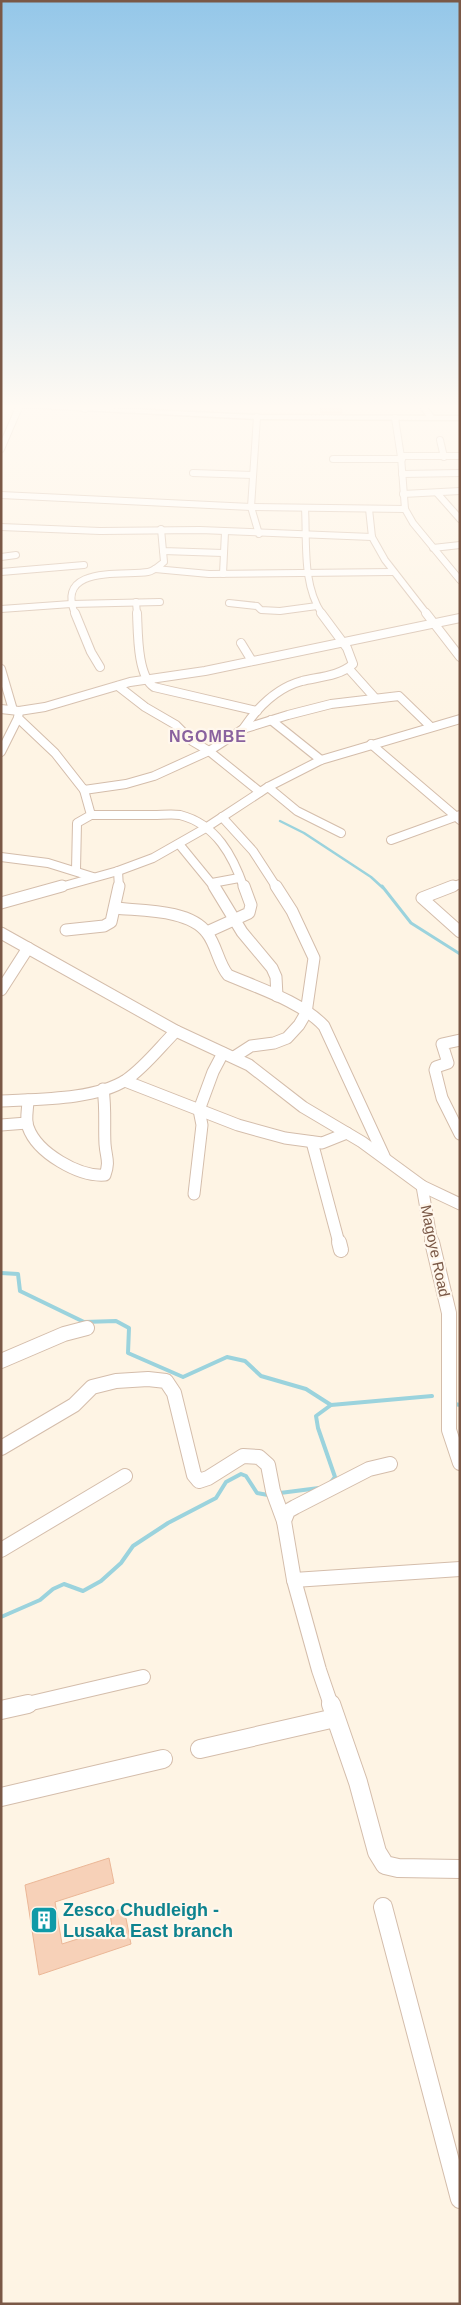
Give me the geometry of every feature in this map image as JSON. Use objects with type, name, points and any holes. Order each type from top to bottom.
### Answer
[{"type":"street","points":[[252,511],[253,519],[260,534]]},
{"type":"street","points":[[84,790],[154,776],[209,751],[242,728],[272,696],[295,683],[349,669],[353,664],[353,660],[342,642],[317,606],[308,574],[305,511]]},
{"type":"street","points":[[369,511],[372,537],[393,572],[460,657]]},
{"type":"street","points":[[405,511],[460,580]]},
{"type":"street","points":[[1,527],[372,537]]},
{"type":"street","points":[[155,569],[164,562],[161,530]]},
{"type":"street","points":[[223,574],[225,532]]},
{"type":"street","points":[[433,548],[460,545]]},
{"type":"street","points":[[163,551],[223,553]]},
{"type":"street","points":[[1,557],[16,555]]},
{"type":"street","points":[[1,572],[84,565]]},
{"type":"street","points":[[100,667],[91,652],[71,604],[75,587],[90,576],[155,569],[223,574],[393,572]]},
{"type":"street","points":[[136,602],[146,679],[154,687],[257,711]]},
{"type":"street","points":[[1,609],[71,604],[160,602]]},
{"type":"street","points":[[229,603],[257,606],[260,610],[267,611],[317,606]]},
{"type":"street","points":[[1,710],[16,713],[58,704],[146,679],[172,677],[432,622],[460,618]]},
{"type":"street","points":[[240,643],[252,661]]},
{"type":"street","points":[[349,669],[375,698]]},
{"type":"street","points":[[1,670],[16,713],[55,753],[84,790],[92,815]]},
{"type":"street","points":[[118,686],[132,698],[176,725],[192,741],[297,811],[318,824],[341,833]]},
{"type":"street","points":[[242,728],[331,704],[401,696],[430,726]]},
{"type":"street","points":[[1,752],[11,735],[16,713]]},
{"type":"street","points":[[1,903],[118,871],[153,858],[179,844],[264,789],[321,760],[430,726],[460,719]]},
{"type":"street","points":[[271,720],[321,760]]},
{"type":"street","points":[[371,744],[458,817]]},
{"type":"street","points":[[76,870],[77,823],[92,815],[179,815],[217,837],[230,852],[251,906],[248,913],[207,932]]},
{"type":"street","points":[[194,1194],[202,1125],[199,1110],[213,1072],[228,1055],[251,1046],[274,1044],[287,1038],[299,1025],[306,1013],[314,958],[309,943],[292,911],[253,851],[222,817]]},
{"type":"street","points":[[391,840],[458,817]]},
{"type":"street","points":[[179,844],[212,883],[242,932],[272,968],[276,977],[277,996]]},
{"type":"street","points":[[1,856],[31,859],[76,870],[93,877]]},
{"type":"street","points":[[66,930],[108,924],[115,908],[119,891],[118,871]]},
{"type":"street","points":[[212,883],[239,878]]},
{"type":"street","points":[[459,930],[422,898],[460,884]]},
{"type":"street","points":[[115,908],[194,921],[207,932],[228,975],[277,996],[316,1017],[324,1026],[385,1158]]},
{"type":"street","points":[[1,933],[176,1031],[228,1055],[257,1071],[277,1089],[385,1158],[422,1186],[460,1204]]},
{"type":"street","points":[[1,990],[28,948]]},
{"type":"street","points":[[1,1101],[28,1100],[103,1089],[126,1081],[176,1031]]},
{"type":"street","points":[[460,1040],[442,1044],[448,1063],[436,1067],[435,1070],[442,1098],[460,1134]]},
{"type":"street","points":[[126,1081],[238,1126],[285,1138],[322,1143],[347,1133]]},
{"type":"street","points":[[28,1100],[30,1110],[27,1123],[32,1135],[39,1144],[79,1172],[105,1175],[109,1164],[105,1145],[106,1109],[103,1089]]},
{"type":"street","points":[[1,1125],[27,1123]]},
{"type":"street","points":[[312,1142],[342,1250]]},
{"type":"street","name":"Magoye Road","points":[[422,1186],[437,1271],[449,1313],[449,1430],[460,1463]]},
{"type":"street","points":[[1,1361],[64,1334],[86,1328]]},
{"type":"street","points":[[1,1448],[74,1405],[92,1387],[116,1381],[148,1379],[166,1381],[174,1393],[194,1475],[199,1481],[208,1478],[243,1456],[259,1457],[268,1465],[284,1521],[294,1580],[309,1637],[358,1782],[377,1852],[384,1865],[398,1868],[460,1869]]},
{"type":"street","points":[[284,1521],[288,1511],[295,1507],[369,1469],[390,1464]]},
{"type":"street","points":[[1,1550],[125,1476]]},
{"type":"street","points":[[294,1580],[460,1569]]},
{"type":"street","points":[[1,1710],[143,1677]]},
{"type":"street","points":[[200,1749],[335,1718]]},
{"type":"street","points":[[1,1797],[163,1759]]},
{"type":"street","points":[[383,1907],[460,2199]]},
{"type":"building","name":"Zesco Chudleigh - Lusaka East branch","points":[[109,1858],[114,1883],[55,1902],[62,1944],[112,1928],[110,1913],[124,1908],[131,1944],[39,1975],[25,1885]]},
{"type":"waterway","points":[[280,821],[304,833],[371,877],[383,888]]},
{"type":"waterway","points":[[382,886],[411,923],[460,954]]},
{"type":"waterway","points":[[1,1273],[18,1274],[20,1291],[84,1322],[116,1321],[129,1328],[128,1353],[183,1377],[227,1357],[245,1361],[261,1376],[306,1389],[331,1405]]},
{"type":"waterway","points":[[331,1405],[432,1396]]},
{"type":"waterway","points":[[455,1404],[460,1405]]},
{"type":"waterway","points":[[331,1405],[316,1416],[318,1428],[335,1477],[331,1482]]},
{"type":"waterway","points":[[1,1617],[40,1600],[53,1589],[64,1584],[83,1591],[101,1581],[121,1563],[133,1546],[168,1523],[216,1498],[226,1482],[241,1474],[246,1476],[257,1493],[268,1495]]},
{"type":"waterway","points":[[280,1493],[319,1488]]},
{"type":"place","name":"Zesco Chudleigh - Lusaka East branch","points":[[44,1920]]},
{"type":"district","name":"NGOMBE","points":[[208,736]]}]
